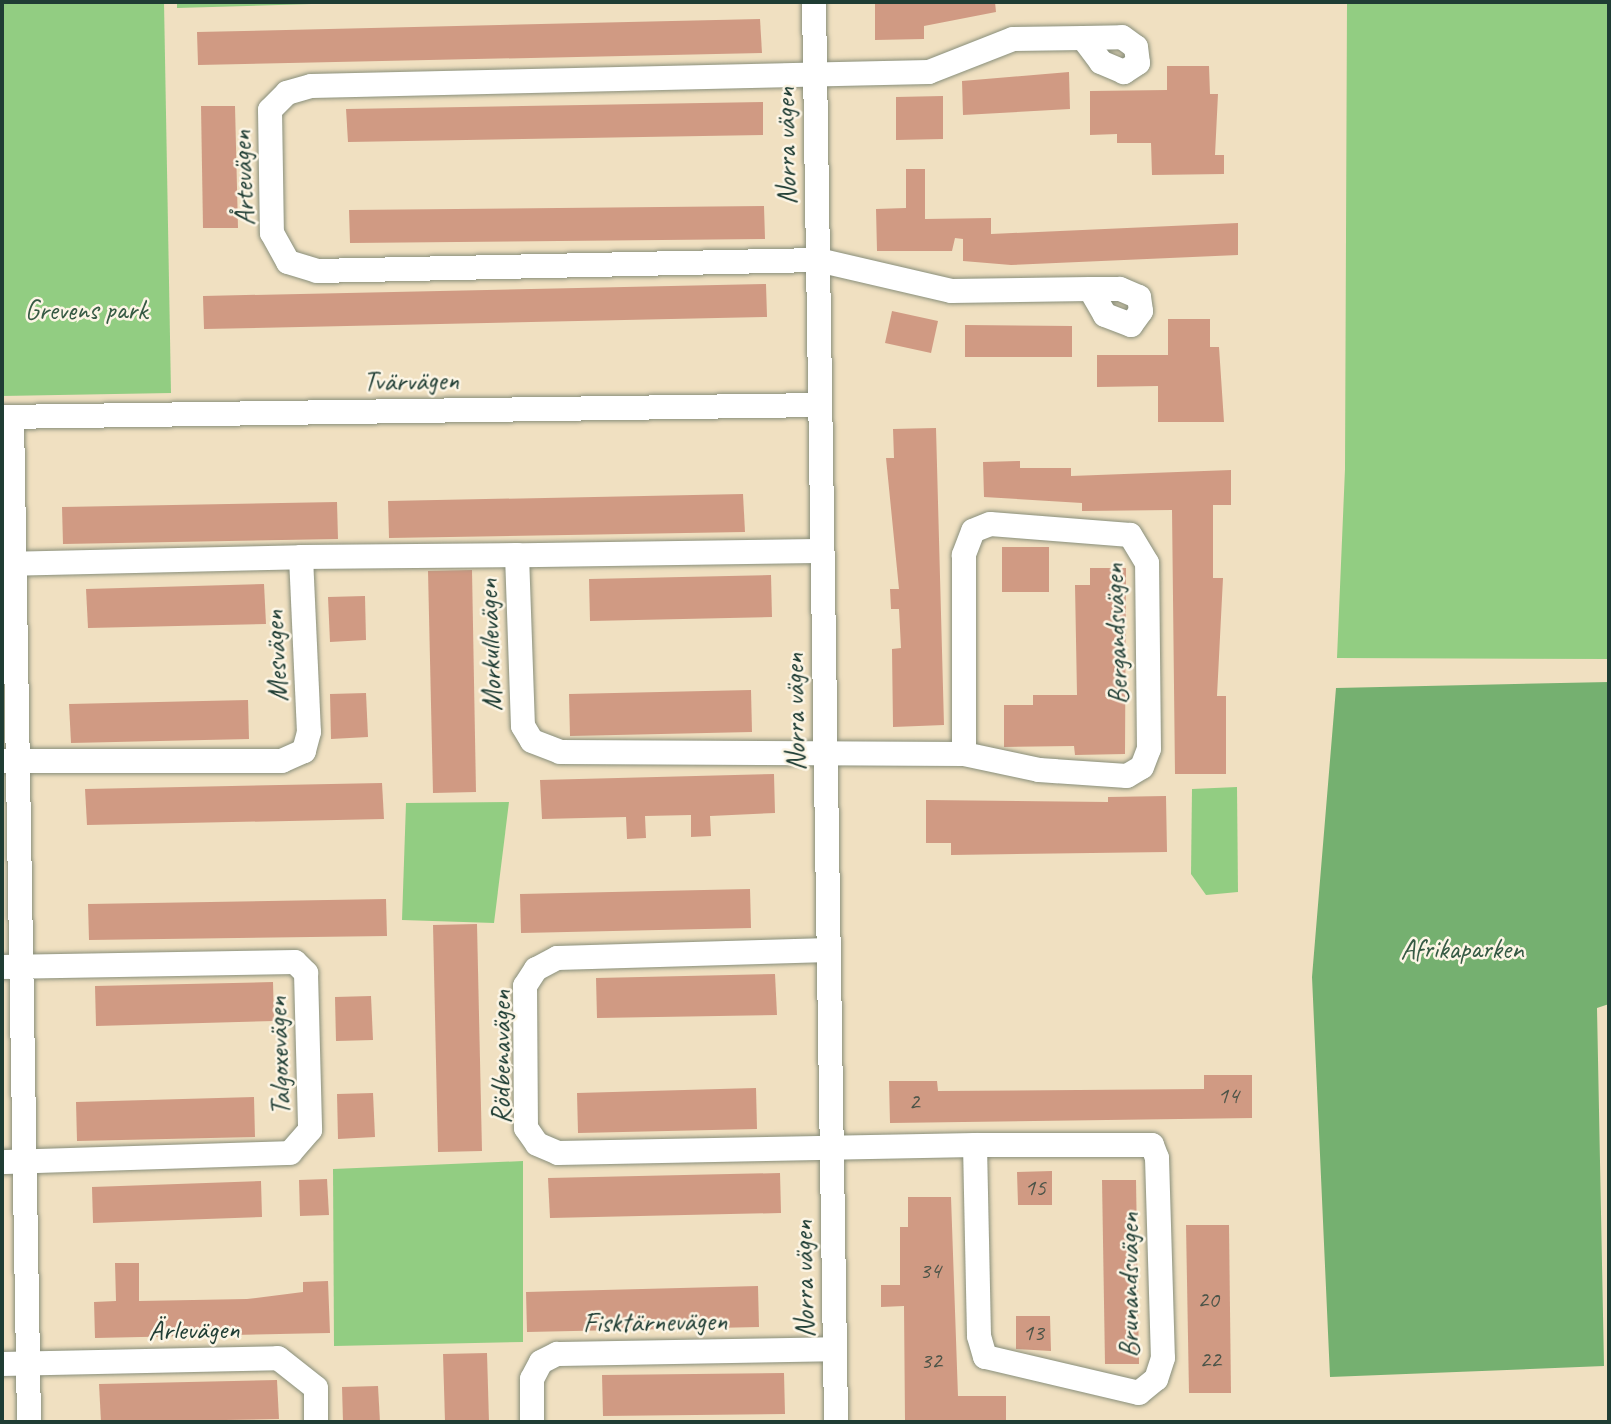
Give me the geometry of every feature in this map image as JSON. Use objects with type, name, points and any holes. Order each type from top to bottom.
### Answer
[{"type":"street","name":"Norra vägen","points":[[814,2],[836,1422]]},
{"type":"street","name":"Årtevägen","points":[[1083,38],[1013,39],[929,72],[311,86],[287,93],[270,110],[272,233],[288,262],[317,271],[818,260],[951,291],[1090,289]]},
{"type":"street","name":"Tvärvägen","points":[[7,417],[820,405]]},
{"type":"street","points":[[7,417],[13,1162],[28,1364],[29,1422]]},
{"type":"street","name":"Bergandsvägen","points":[[825,751],[964,754],[1064,772],[1127,776],[1142,767],[1149,750],[1147,563],[1130,535],[990,524],[973,531],[964,555],[964,754]]},
{"type":"street","name":"Morkullevägen","points":[[822,551],[517,555],[523,726],[532,741],[560,752],[825,751]]},
{"type":"street","points":[[8,564],[301,556],[517,555]]},
{"type":"street","name":"Mesvägen","points":[[10,761],[282,761],[304,751],[309,732],[301,556]]},
{"type":"street","name":"Rödbenavägen","points":[[829,950],[556,958],[536,969],[525,986],[526,1128],[537,1144],[558,1153],[832,1148]]},
{"type":"street","name":"Talgoxevägen","points":[[12,966],[295,962],[306,973],[310,1130],[290,1153],[13,1162]]},
{"type":"street","name":"Brunandsvägen","points":[[832,1148],[975,1145],[1152,1145],[1163,1358],[1156,1378],[1139,1393],[985,1357],[979,1336],[975,1145]]},
{"type":"street","name":"Fisktärnevägen","points":[[532,1422],[532,1379],[541,1362],[557,1354],[835,1349]]},
{"type":"street","name":"Ärlevägen","points":[[28,1364],[278,1358],[316,1388],[316,1422]]},
{"type":"street","points":[[2,1364],[28,1364]]},
{"type":"green space","name":"Grevens park","points":[[2,2],[164,2],[171,393],[2,396]]},
{"type":"green space","points":[[177,2],[377,2],[177,8]]},
{"type":"green space","points":[[1347,2],[1609,2],[1609,659],[1337,658],[1345,469]]},
{"type":"green space","name":"Afrikaparken","points":[[1609,682],[1609,1004],[1597,1008],[1604,1366],[1330,1377],[1312,977],[1336,688]]},
{"type":"green space","points":[[1237,787],[1238,892],[1206,895],[1191,874],[1192,789]]},
{"type":"green space","points":[[509,802],[494,923],[402,920],[406,803]]},
{"type":"green space","points":[[523,1161],[523,1342],[334,1346],[333,1169]]},
{"type":"building","points":[[875,2],[995,2],[996,12],[924,26],[924,39],[875,40]]},
{"type":"building","points":[[760,19],[762,53],[198,65],[197,32]]},
{"type":"building","points":[[1167,66],[1209,66],[1210,94],[1218,94],[1215,155],[1224,155],[1224,174],[1152,175],[1151,143],[1117,143],[1117,134],[1090,135],[1090,91],[1167,90]]},
{"type":"building","points":[[1069,72],[1070,109],[963,115],[962,81]]},
{"type":"building","points":[[943,96],[943,139],[896,140],[896,97]]},
{"type":"building","points":[[763,102],[763,135],[348,142],[346,109]]},
{"type":"building","points":[[201,106],[235,106],[238,228],[203,228]]},
{"type":"building","points":[[906,169],[925,169],[925,219],[991,218],[991,234],[1238,223],[1238,255],[1011,265],[963,261],[963,239],[955,238],[952,251],[877,251],[876,209],[906,208]]},
{"type":"building","points":[[764,206],[765,239],[350,243],[349,210]]},
{"type":"building","points":[[766,284],[767,317],[204,329],[203,296]]},
{"type":"building","points":[[892,311],[938,321],[931,353],[885,343]]},
{"type":"building","points":[[1168,319],[1210,319],[1210,347],[1219,347],[1224,422],[1158,422],[1158,386],[1097,387],[1097,355],[1168,355]]},
{"type":"building","points":[[965,325],[1072,326],[1072,357],[965,357]]},
{"type":"building","points":[[936,428],[944,725],[893,727],[892,649],[901,648],[899,609],[891,609],[890,589],[899,589],[886,458],[894,458],[893,429]]},
{"type":"building","points":[[1020,461],[1020,468],[1071,468],[1071,476],[1231,470],[1231,505],[1213,505],[1213,578],[1223,578],[1217,696],[1226,696],[1226,774],[1175,774],[1172,510],[1082,511],[1082,503],[984,497],[983,462]]},
{"type":"building","points":[[743,494],[745,532],[389,538],[388,501]]},
{"type":"building","points":[[337,502],[338,539],[63,544],[62,507]]},
{"type":"building","points":[[1002,547],[1049,547],[1049,592],[1002,592]]},
{"type":"building","points":[[1090,568],[1126,568],[1125,754],[1075,755],[1074,746],[1004,747],[1004,705],[1033,705],[1033,695],[1077,695],[1075,585],[1090,585]]},
{"type":"building","points":[[472,570],[476,792],[433,793],[428,571]]},
{"type":"building","points":[[771,575],[772,617],[590,621],[589,579]]},
{"type":"building","points":[[264,584],[266,624],[88,628],[86,589]]},
{"type":"building","points":[[365,596],[366,640],[330,642],[328,597]]},
{"type":"building","points":[[751,690],[752,732],[570,736],[569,694]]},
{"type":"building","points":[[366,693],[368,737],[331,739],[330,694]]},
{"type":"building","points":[[248,700],[249,739],[71,743],[69,704]]},
{"type":"building","points":[[774,774],[775,813],[710,816],[711,836],[691,837],[691,815],[645,816],[646,838],[627,839],[626,817],[542,819],[540,780]]},
{"type":"building","points":[[382,783],[384,819],[87,825],[85,789]]},
{"type":"building","points":[[1166,796],[1167,852],[951,855],[951,843],[926,843],[926,800],[1108,802],[1108,797]]},
{"type":"building","points":[[750,889],[751,928],[521,933],[520,894]]},
{"type":"building","points":[[386,899],[387,936],[89,940],[88,904]]},
{"type":"building","points":[[477,924],[482,1151],[438,1152],[433,925]]},
{"type":"building","points":[[775,974],[777,1015],[597,1018],[596,978]]},
{"type":"building","points":[[273,982],[274,1021],[96,1026],[95,986]]},
{"type":"building","points":[[371,996],[373,1040],[336,1041],[335,997]]},
{"type":"building","points":[[1204,1075],[1252,1075],[1252,1118],[890,1123],[889,1081],[937,1081],[938,1091],[1204,1089]]},
{"type":"building","points":[[756,1088],[757,1129],[578,1133],[577,1093]]},
{"type":"building","points":[[373,1093],[375,1137],[338,1139],[337,1094]]},
{"type":"building","points":[[254,1097],[255,1137],[77,1141],[76,1102]]},
{"type":"building","points":[[1052,1171],[1052,1205],[1018,1205],[1017,1172]]},
{"type":"building","points":[[780,1173],[781,1213],[550,1218],[548,1178]]},
{"type":"building","points":[[327,1179],[329,1215],[300,1216],[299,1180]]},
{"type":"building","points":[[1102,1180],[1136,1180],[1139,1364],[1105,1364]]},
{"type":"building","points":[[261,1181],[262,1217],[93,1223],[92,1187]]},
{"type":"building","points":[[908,1197],[951,1197],[958,1396],[1006,1396],[1006,1422],[905,1422],[904,1306],[881,1307],[881,1285],[900,1285],[900,1227],[908,1227]]},
{"type":"building","points":[[1186,1225],[1229,1225],[1231,1393],[1189,1393]]},
{"type":"building","points":[[115,1263],[139,1263],[139,1301],[247,1299],[303,1292],[303,1282],[328,1281],[330,1333],[95,1338],[94,1302],[116,1301]]},
{"type":"building","points":[[758,1286],[759,1327],[527,1332],[526,1292]]},
{"type":"building","points":[[1016,1316],[1050,1316],[1051,1351],[1016,1349]]},
{"type":"building","points":[[487,1353],[489,1422],[445,1422],[443,1354]]},
{"type":"building","points":[[784,1373],[785,1414],[603,1416],[602,1375]]},
{"type":"building","points":[[277,1380],[279,1419],[101,1422],[99,1384]]},
{"type":"building","points":[[378,1386],[380,1422],[343,1422],[342,1387]]}]
